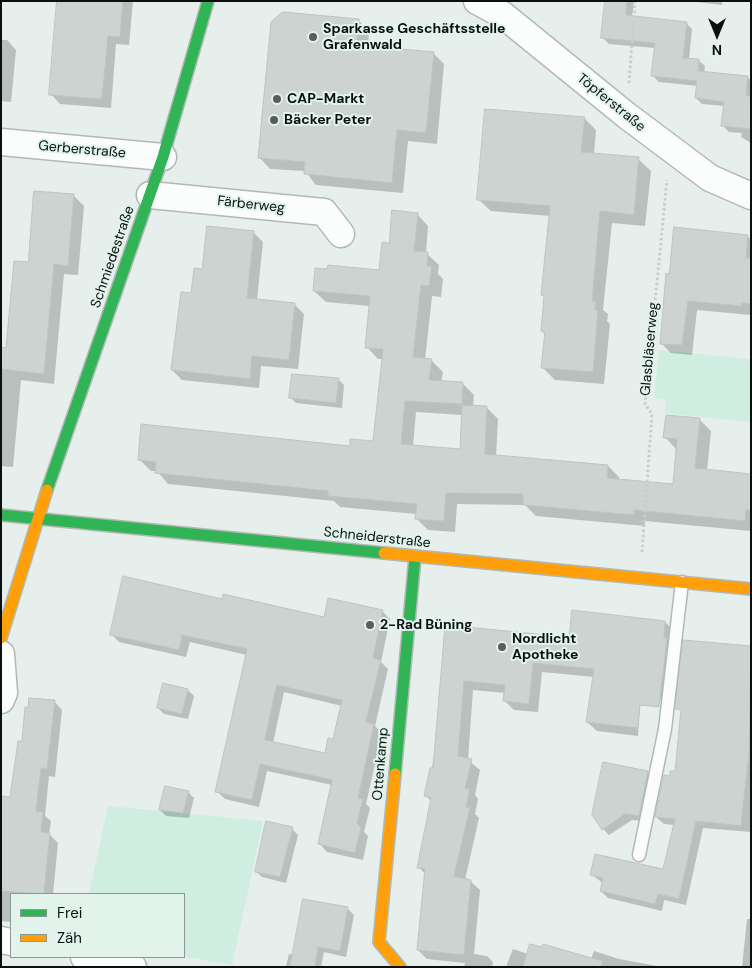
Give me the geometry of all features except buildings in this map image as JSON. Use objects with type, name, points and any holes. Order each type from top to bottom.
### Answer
[{"type":"street","name":"Schmiedestraße","points":[[1,638],[37,519],[163,157],[208,1]]},
{"type":"street","name":"Töpferstraße","points":[[477,1],[504,15],[626,115],[710,178],[751,196]]},
{"type":"street","name":"Gerberstraße","points":[[1,142],[163,157]]},
{"type":"street","name":"Färberweg","points":[[150,195],[324,212],[341,234]]},
{"type":"street","name":"Schneiderstraße","points":[[1,515],[751,589]]},
{"type":"street","name":"Ottenkamp","points":[[400,967],[379,942],[415,557]]},
{"type":"street","points":[[1,654],[4,693],[1,700]]},
{"type":"street","points":[[89,958],[133,967]]},
{"type":"lane","points":[[639,855],[665,729],[682,582]]},
{"type":"path","points":[[626,115],[635,1]]},
{"type":"path","name":"Glasbläserweg","points":[[640,578],[652,414],[645,404],[670,149]]},
{"type":"green space","points":[[659,350],[751,359],[751,422],[665,413],[666,400],[654,398]]},
{"type":"green space","points":[[108,806],[263,821],[232,965],[185,956],[185,893],[89,893]]},
{"type":"traffic: fast","points":[[47,490],[163,157],[208,1]]},
{"type":"traffic: fast","points":[[1,515],[384,553]]},
{"type":"traffic: fast","points":[[395,774],[415,557]]},
{"type":"traffic: slow","points":[[1,638],[47,490]]},
{"type":"traffic: slow","points":[[384,553],[751,589]]},
{"type":"traffic: slow","points":[[395,774],[379,942],[400,967]]},
{"type":"place","name":"Sparkasse Geschäftsstelle Grafenwald","points":[[313,37]]},
{"type":"place","name":"CAP-Markt","points":[[277,99]]},
{"type":"place","name":"Bäcker Peter","points":[[274,120]]},
{"type":"place","name":"2-Rad Büning","points":[[370,625]]},
{"type":"place","name":"Nordlicht Apotheke","points":[[502,647]]}]
